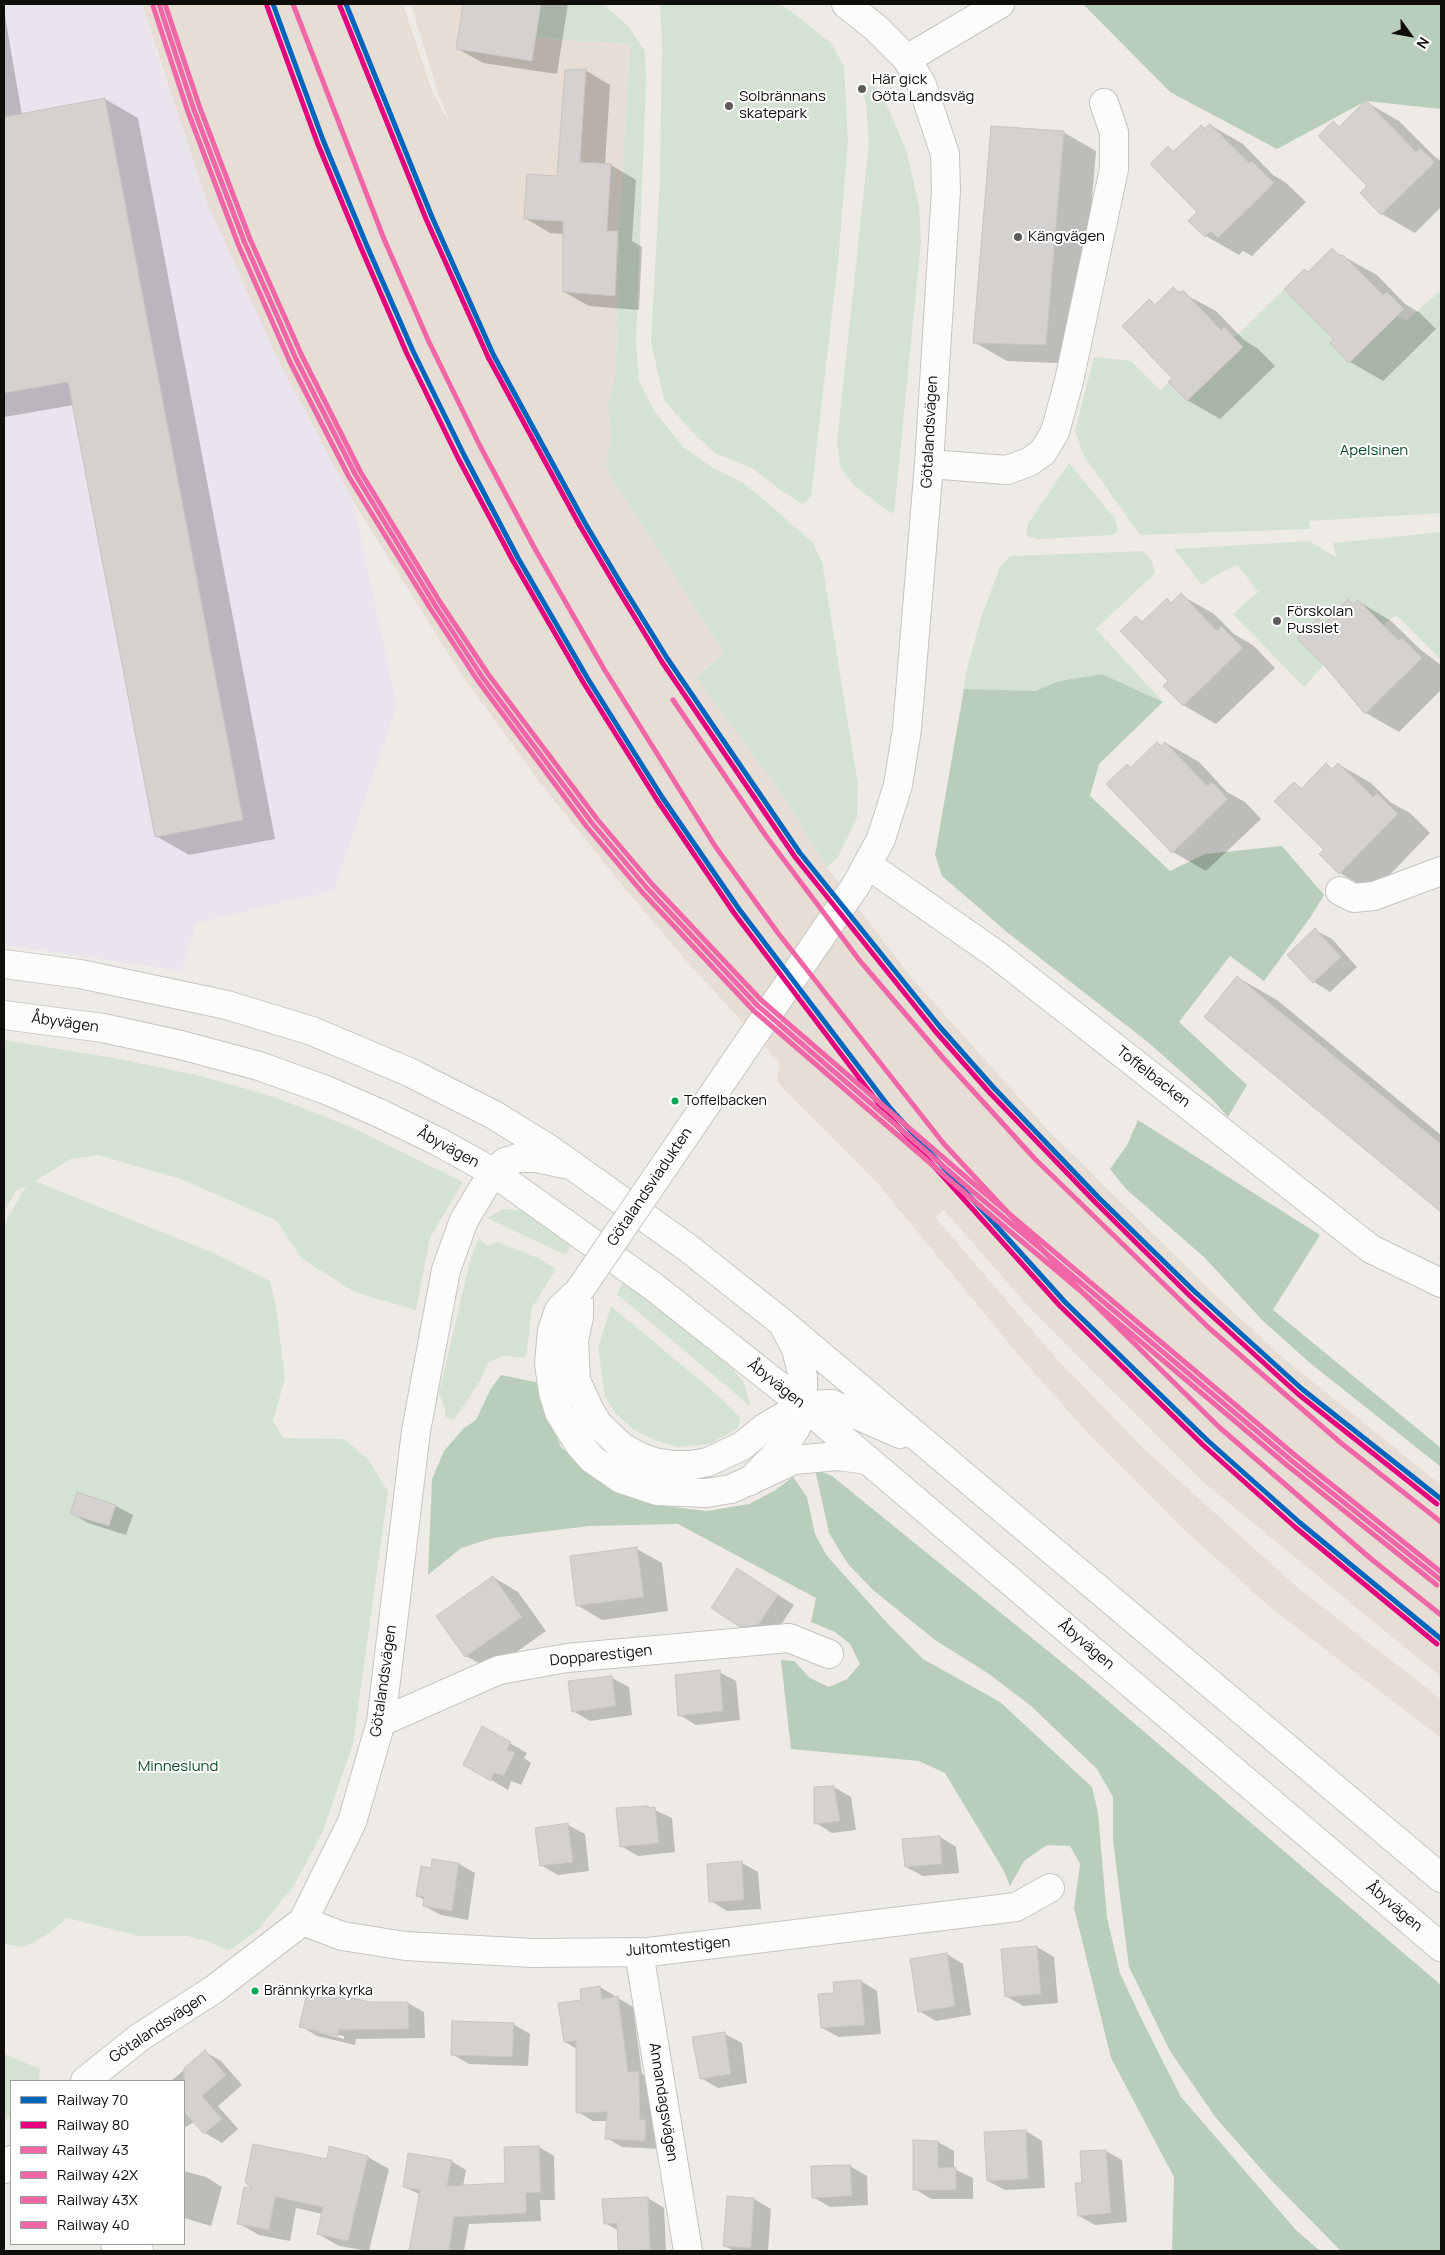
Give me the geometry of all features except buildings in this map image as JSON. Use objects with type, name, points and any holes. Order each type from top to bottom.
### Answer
[{"type":"street","name":"Götalandsvägen","points":[[846,4],[876,28],[907,59],[922,85],[937,128],[945,163],[944,250],[929,464],[907,729],[898,785],[881,839],[862,875]]},
{"type":"street","points":[[907,59],[1000,4]]},
{"type":"street","points":[[929,464],[1007,470],[1029,462],[1043,452],[1055,432],[1068,381],[1114,168],[1114,132],[1104,103]]},
{"type":"street","points":[[1340,891],[1354,898],[1374,896],[1441,871]]},
{"type":"street","name":"Toffelbacken","points":[[862,875],[998,955],[1371,1249],[1441,1283]]},
{"type":"street","name":"Götalandsviadukten","points":[[862,875],[579,1291],[559,1310],[552,1331],[549,1363],[553,1392],[559,1412],[579,1444],[592,1458],[621,1479],[657,1492],[706,1493],[731,1489],[794,1460],[838,1456],[868,1460]]},
{"type":"street","points":[[4,964],[80,974],[227,1005],[312,1031],[409,1072],[494,1115],[574,1166],[688,1248],[780,1320],[1441,1878]]},
{"type":"street","name":"Åbyvägen","points":[[4,1015],[103,1028],[181,1045],[259,1066],[326,1090],[379,1113],[437,1140],[493,1172],[654,1287],[803,1405],[1441,1947]]},
{"type":"street","points":[[493,1172],[505,1162],[518,1158],[536,1158],[574,1166]]},
{"type":"street","name":"Götalandsvägen","points":[[86,2080],[140,2037],[213,1990],[303,1920],[352,1822],[381,1722],[416,1431],[446,1270],[464,1220],[493,1172]]},
{"type":"street","points":[[579,1291],[579,1317],[574,1340],[576,1380],[588,1409],[598,1424],[622,1447],[638,1456],[654,1462],[673,1465],[692,1465],[708,1462],[742,1446],[764,1428],[803,1405],[832,1404],[939,1454]]},
{"type":"street","points":[[750,1480],[783,1447],[796,1428],[803,1405],[803,1377],[796,1349],[780,1320]]},
{"type":"street","name":"Dopparestigen","points":[[381,1722],[499,1670],[567,1658],[790,1638],[829,1654]]},
{"type":"street","name":"Jultomtestigen","points":[[303,1920],[342,1936],[405,1946],[533,1952],[639,1952],[1016,1907],[1050,1888]]},
{"type":"street","name":"Annandagsvägen","points":[[639,1952],[688,2251]]},
{"type":"street","points":[[118,2245],[139,2251]]},
{"type":"shaded area","points":[[4,4],[142,4],[161,68],[276,356],[353,501],[397,706],[334,891],[196,923],[182,971],[4,945]]},
{"type":"shaded area","points":[[142,4],[403,4],[432,91],[452,127],[438,93],[411,4],[541,4],[536,38],[630,44],[619,228],[616,372],[608,402],[611,440],[605,467],[724,653],[696,676],[783,796],[827,867],[911,977],[1049,1131],[1213,1293],[1282,1357],[1441,1485],[1441,1677],[1202,1481],[1027,1305],[944,1210],[935,1217],[1055,1357],[1144,1449],[1298,1588],[1441,1699],[1441,1738],[1271,1608],[1180,1526],[1086,1431],[1020,1357],[879,1185],[777,1082],[780,1063],[689,964],[631,896],[541,784],[457,668],[353,501],[276,356],[207,202]]},
{"type":"green space","points":[[541,4],[603,4],[628,26],[645,51],[646,84],[636,343],[639,381],[655,412],[684,448],[713,468],[742,482],[769,504],[813,543],[822,562],[858,785],[857,818],[838,857],[827,867],[783,796],[696,677],[724,653],[605,467],[611,440],[608,402],[616,372],[619,228],[630,44],[536,38]]},
{"type":"green space","points":[[660,4],[779,4],[831,43],[844,66],[848,141],[839,252],[811,497],[803,504],[752,468],[715,453],[692,432],[664,400],[651,342],[660,178],[662,41]]},
{"type":"green space","points":[[1083,4],[1441,4],[1441,109],[1366,101],[1277,149],[1170,92]]},
{"type":"green space","points":[[873,85],[885,101],[906,150],[919,205],[921,242],[894,514],[879,505],[854,485],[840,467],[837,441],[869,143],[866,104],[862,89]]},
{"type":"green space","name":"Apelsinen","points":[[1284,289],[1334,339],[1330,343],[1349,363],[1397,316],[1406,321],[1439,292],[1441,294],[1441,513],[1309,521],[1310,529],[1140,535],[1084,456],[1075,431],[1094,357],[1131,361],[1161,391],[1168,382],[1187,401],[1243,347],[1234,338]]},
{"type":"green space","points":[[1069,463],[1115,519],[1118,531],[1112,535],[1038,539],[1026,536],[1028,524]]},
{"type":"green space","points":[[1441,532],[1441,660],[1396,615],[1383,625],[1358,600],[1353,604],[1348,599],[1324,624],[1318,618],[1297,638],[1324,665],[1304,687],[1233,614],[1258,592],[1238,565],[1221,572],[1202,585],[1174,549],[1309,541],[1336,557],[1333,543]]},
{"type":"green space","points":[[1143,551],[1152,561],[1155,573],[1096,629],[1163,702],[1102,674],[1059,681],[1035,691],[963,692],[967,668],[982,615],[1000,567],[1010,556]]},
{"type":"green space","points":[[1102,674],[1163,702],[1099,764],[1090,796],[1170,871],[1205,854],[1282,846],[1324,895],[1312,915],[1264,981],[1230,956],[1179,1022],[1247,1085],[1228,1117],[1213,1100],[1149,1043],[1008,933],[942,876],[935,855],[964,689],[1035,691],[1059,681]]},
{"type":"green space","name":"Minneslund","points":[[4,1040],[114,1058],[201,1076],[274,1097],[351,1127],[463,1182],[430,1238],[416,1310],[354,1292],[301,1258],[277,1221],[181,1179],[98,1155],[71,1159],[35,1181],[211,1252],[270,1281],[276,1307],[285,1378],[273,1421],[283,1438],[344,1439],[368,1459],[388,1492],[353,1744],[323,1831],[295,1884],[258,1930],[229,1951],[207,1941],[187,1936],[140,1936],[67,1918],[45,1936],[24,1947],[4,1944],[4,1225],[26,1186],[16,1190],[4,1213]]},
{"type":"green space","points":[[1138,1120],[1320,1235],[1273,1310],[1441,1448],[1441,1467],[1310,1363],[1263,1321],[1205,1258],[1126,1189],[1110,1169],[1127,1145]]},
{"type":"green space","points":[[503,1209],[520,1210],[572,1244],[566,1255],[487,1218]]},
{"type":"green space","points":[[479,1238],[487,1246],[497,1242],[538,1258],[556,1269],[532,1308],[526,1358],[503,1356],[489,1362],[480,1381],[454,1420],[445,1417],[445,1408],[439,1393],[471,1257]]},
{"type":"green space","points":[[625,1279],[733,1369],[744,1383],[750,1406],[617,1294]]},
{"type":"green space","points":[[611,1306],[715,1393],[740,1417],[738,1428],[710,1444],[678,1447],[657,1441],[634,1430],[616,1414],[605,1397],[598,1348]]},
{"type":"green space","points":[[501,1375],[540,1383],[546,1412],[561,1447],[589,1472],[620,1494],[656,1505],[707,1511],[749,1504],[774,1491],[793,1477],[807,1497],[815,1534],[827,1556],[889,1625],[923,1659],[1000,1702],[1092,1787],[1098,1813],[1107,1918],[1120,1973],[1142,2020],[1181,2097],[1296,2230],[1320,2251],[1172,2251],[1174,2177],[1111,2058],[1074,1908],[1080,1864],[1070,1846],[1047,1845],[1024,1861],[1010,1886],[1004,1871],[945,1773],[919,1761],[791,1749],[781,1660],[794,1661],[810,1678],[829,1687],[847,1679],[860,1664],[850,1644],[835,1632],[811,1622],[816,1598],[678,1524],[589,1526],[493,1538],[461,1548],[428,1575],[432,1479],[444,1451],[464,1428],[476,1420],[490,1390]]},
{"type":"green space","points":[[815,1469],[832,1476],[1080,1677],[1441,1985],[1441,2251],[1341,2251],[1269,2178],[1216,2118],[1170,2051],[1129,1967],[1113,1840],[1113,1797],[1097,1769],[1031,1706],[989,1674],[935,1640],[873,1590],[848,1564],[829,1533]]},
{"type":"green space","points":[[4,2054],[40,2069],[39,2080],[10,2080],[10,2116],[4,2122]]},
{"type":"rail line","name":"43","points":[[159,4],[194,110],[244,241],[296,359],[355,474],[435,605],[483,678],[592,823],[647,888],[757,1005],[971,1190],[1292,1461],[1441,1580]]},
{"type":"rail line","name":"43X","points":[[165,4],[200,108],[250,239],[302,356],[360,471],[440,602],[488,674],[597,819],[652,884],[761,1000],[975,1185],[1296,1456],[1441,1572]]},
{"type":"rail line","name":"70","points":[[273,4],[323,140],[367,246],[413,351],[464,455],[518,558],[588,679],[662,797],[739,909],[890,1108],[1065,1302],[1207,1440],[1299,1522],[1441,1639]]},
{"type":"rail line","name":"40","points":[[293,4],[384,239],[429,342],[480,446],[535,549],[604,669],[715,846],[778,933],[944,1144],[1079,1289],[1219,1427],[1370,1558],[1441,1615]]},
{"type":"rail line","name":"70","points":[[346,4],[432,217],[493,354],[585,523],[620,582],[667,658],[800,853],[940,1027],[994,1088],[1099,1198],[1194,1291],[1302,1389],[1441,1499]]},
{"type":"rail line","name":"42X","points":[[153,6],[188,112],[238,244],[290,362],[349,477],[430,608],[478,681],[587,827],[642,892],[753,1010],[967,1195],[1288,1466],[1437,1585]]},
{"type":"rail line","name":"80","points":[[267,6],[317,142],[361,248],[407,354],[458,458],[513,561],[583,682],[657,800],[734,913],[885,1112],[1060,1306],[1203,1445],[1295,1527],[1437,1644]]},
{"type":"rail line","name":"80","points":[[340,6],[426,219],[488,357],[580,526],[662,662],[795,857],[935,1031],[989,1092],[1095,1202],[1190,1296],[1298,1394],[1437,1504]]},
{"type":"rail line","name":"40","points":[[673,700],[766,836],[860,961],[944,1059],[1035,1159],[1209,1328],[1341,1443],[1441,1522]]},
{"type":"place","name":"Här gick Göta Landsväg","points":[[862,89]]},
{"type":"place","name":"Solbrännans skatepark","points":[[729,106]]},
{"type":"place","name":"Kängvägen","points":[[1018,237]]},
{"type":"place","name":"Förskolan Pusslet","points":[[1277,621]]},
{"type":"place","name":"Toffelbacken","points":[[675,1101]]},
{"type":"place","name":"Brännkyrka kyrka","points":[[255,1991]]}]
